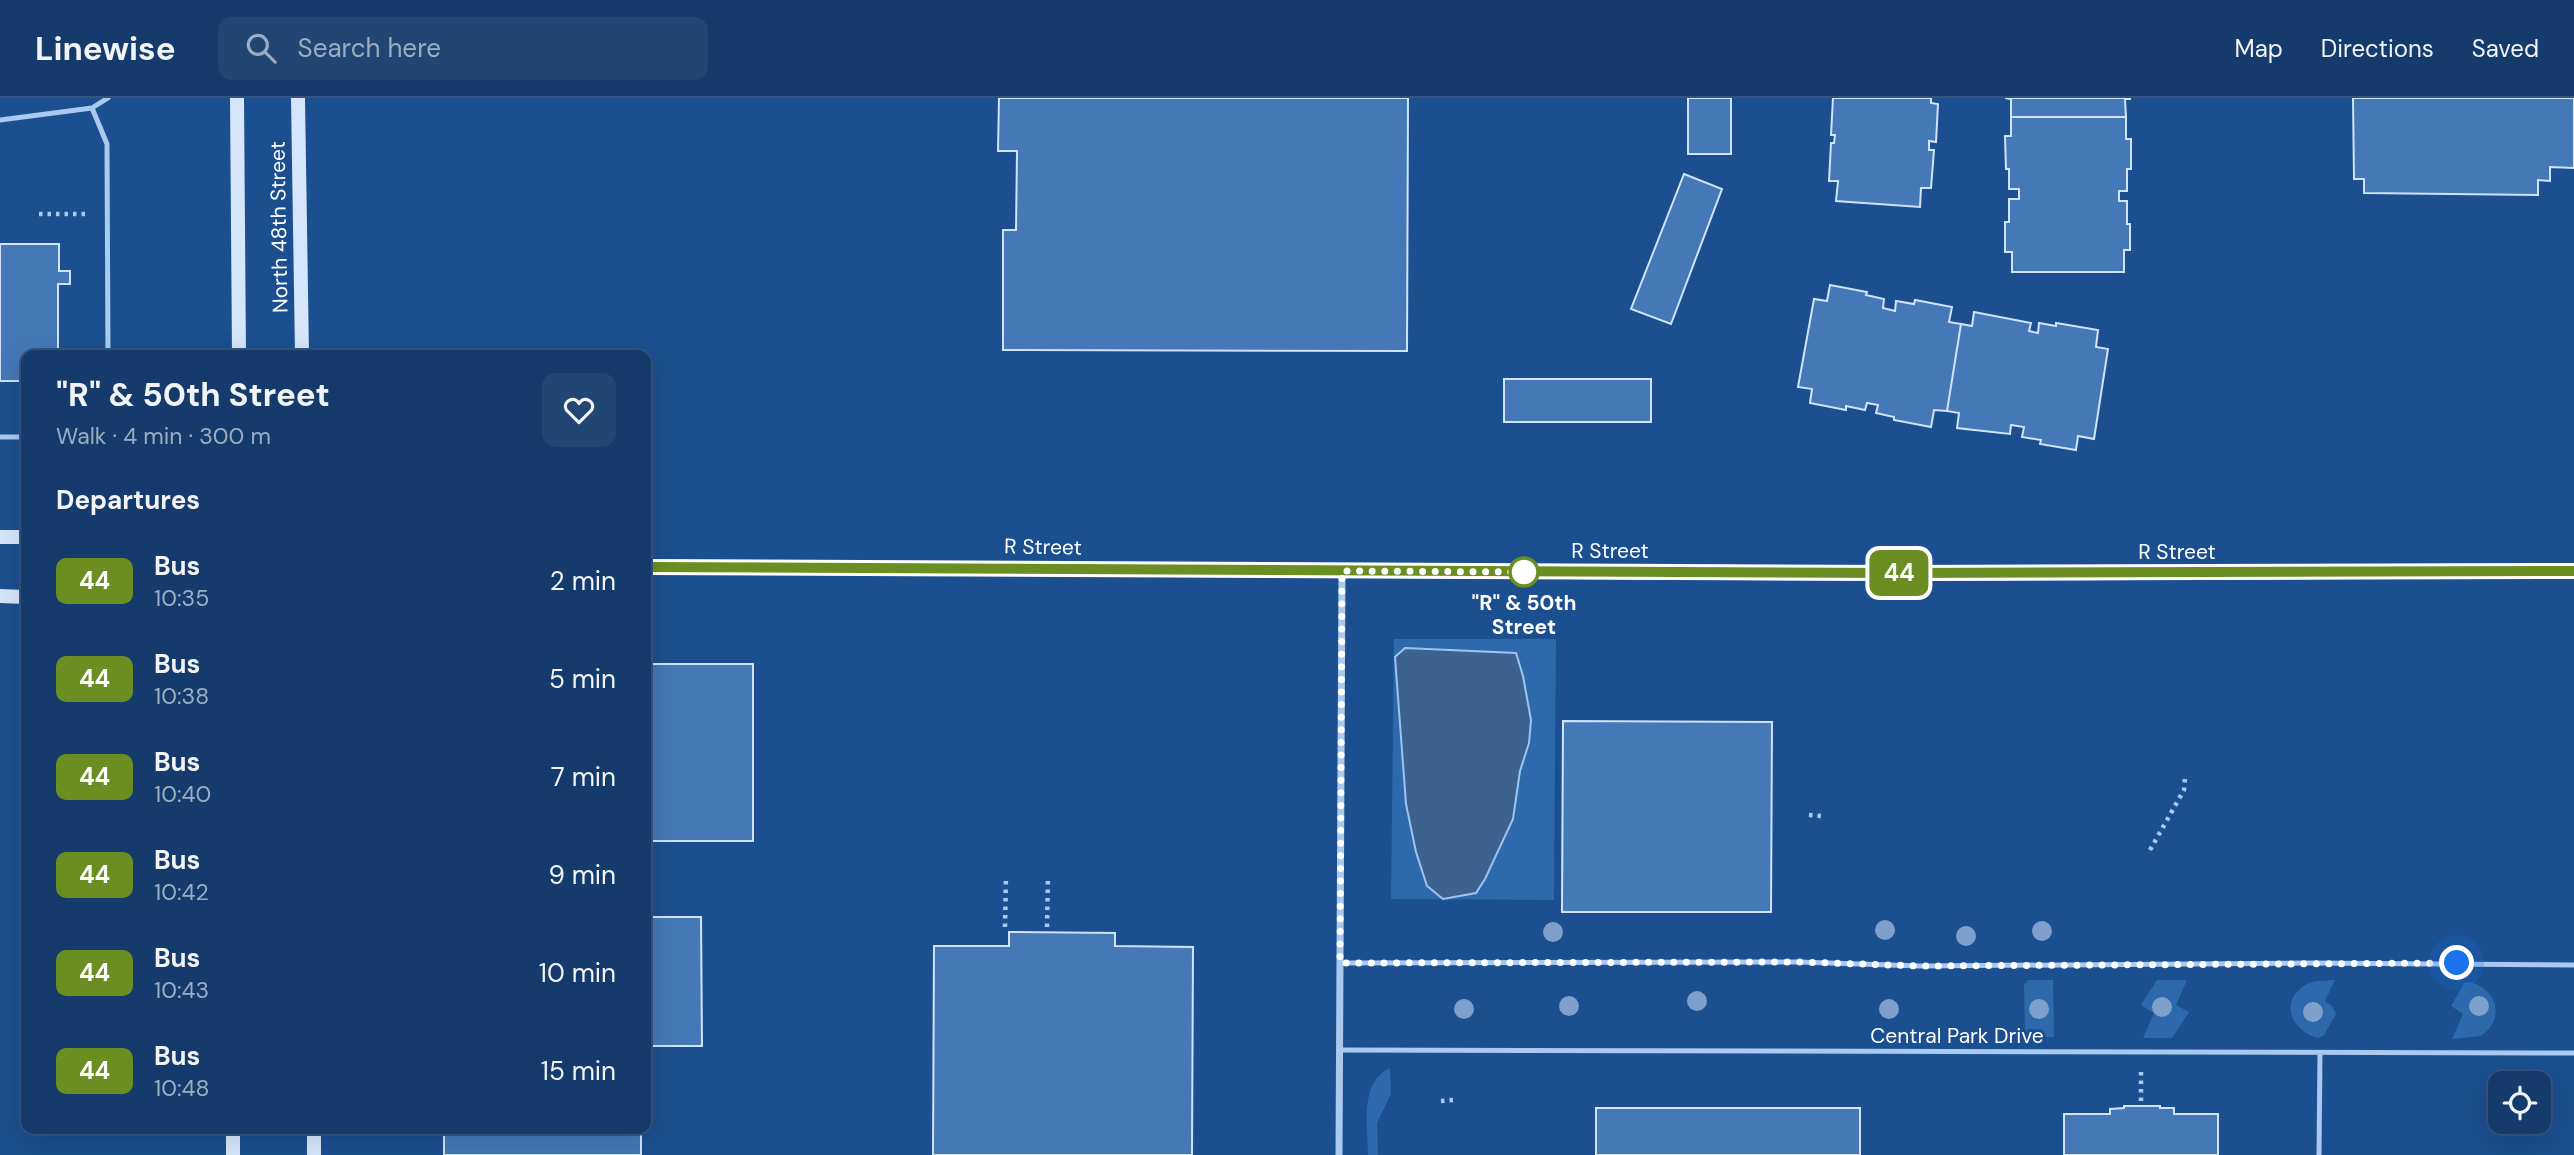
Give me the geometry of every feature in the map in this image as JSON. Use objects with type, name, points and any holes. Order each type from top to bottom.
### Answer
[{"type":"main road","name":"North 48th Street","points":[[237,98],[239,350]]},
{"type":"main road","name":"North 48th Street","points":[[298,98],[302,350]]},
{"type":"main road","points":[[0,537],[21,537]]},
{"type":"main road","name":"R Street","points":[[651,567],[2217,573],[2574,571]]},
{"type":"main road","points":[[0,596],[21,597]]},
{"type":"main road","points":[[233,1134],[233,1155]]},
{"type":"main road","points":[[314,1134],[314,1155]]},
{"type":"street","points":[[1339,1155],[1342,571]]},
{"type":"lane","points":[[0,120],[92,107],[108,98]]},
{"type":"lane","points":[[92,107],[107,144],[108,350]]},
{"type":"lane","points":[[0,436],[21,437]]},
{"type":"lane","points":[[1340,963],[2574,965]]},
{"type":"lane","name":"Central Park Drive","points":[[1340,1050],[2574,1053]]},
{"type":"lane","points":[[2319,1155],[2320,1054]]},
{"type":"path","points":[[39,214],[70,214]]},
{"type":"path","points":[[2150,850],[2184,790],[2185,778]]},
{"type":"path","points":[[1809,815],[1822,816]]},
{"type":"path","points":[[1005,927],[1006,876]]},
{"type":"path","points":[[1047,927],[1048,876]]},
{"type":"path","points":[[2141,1067],[2141,1103]]},
{"type":"path","points":[[1441,1101],[1454,1100]]},
{"type":"shaded area","points":[[1394,639],[1556,639],[1554,900],[1391,899]]},
{"type":"shaded area","points":[[1405,648],[1516,653],[1523,676],[1531,720],[1529,743],[1520,771],[1513,819],[1476,893],[1443,899],[1427,886],[1416,852],[1406,804],[1395,657]]},
{"type":"shaded area","points":[[2028,980],[2053,980],[2054,1037],[2028,1038],[2025,1035],[2024,984]]},
{"type":"shaded area","points":[[2157,980],[2187,980],[2176,1005],[2189,1012],[2172,1038],[2143,1038],[2154,1013],[2141,1005]]},
{"type":"shaded area","points":[[2335,980],[2325,1001],[2332,1006],[2336,1014],[2324,1035],[2318,1038],[2301,1029],[2295,1022],[2291,1006],[2293,998],[2307,984]]},
{"type":"shaded area","points":[[2469,982],[2487,991],[2495,1005],[2496,1013],[2493,1022],[2480,1036],[2452,1039],[2463,1014],[2451,1006],[2464,983]]},
{"type":"shaded area","points":[[1390,1068],[1391,1094],[1377,1123],[1378,1155],[1368,1155],[1369,1094],[1373,1083]]},
{"type":"building","points":[[999,98],[1408,98],[1407,351],[1003,350],[1003,230],[1016,230],[1017,151],[998,151]]},
{"type":"building","points":[[1688,98],[1731,98],[1731,154],[1688,154]]},
{"type":"building","points":[[1833,98],[1931,98],[1931,103],[1938,104],[1936,142],[1929,141],[1929,150],[1934,150],[1931,188],[1921,188],[1920,207],[1836,201],[1838,181],[1829,181],[1831,143],[1834,143],[1835,135],[1831,135]]},
{"type":"building","points":[[2005,98],[2130,99],[2125,99],[2126,117],[2011,117],[2011,99]]},
{"type":"building","points":[[2353,98],[2574,98],[2574,168],[2550,167],[2550,181],[2538,180],[2538,195],[2364,193],[2364,179],[2354,179]]},
{"type":"building","points":[[2011,117],[2126,117],[2126,139],[2131,139],[2131,169],[2127,169],[2127,191],[2119,191],[2119,201],[2127,201],[2127,224],[2130,224],[2130,250],[2124,250],[2124,272],[2012,272],[2012,252],[2005,252],[2005,222],[2009,222],[2009,199],[2019,199],[2019,189],[2009,189],[2009,169],[2006,169],[2005,136],[2011,136]]},
{"type":"building","points":[[1684,174],[1722,189],[1671,324],[1631,309]]},
{"type":"building","points":[[0,244],[59,244],[59,271],[70,271],[70,284],[58,284],[58,350],[21,350],[21,381],[0,381]]},
{"type":"building","points":[[1830,285],[1867,292],[1866,295],[1884,299],[1883,308],[1895,311],[1896,301],[1914,304],[1915,300],[1952,307],[1949,322],[1961,324],[1947,411],[1934,410],[1931,427],[1894,420],[1894,417],[1876,413],[1878,405],[1867,403],[1865,410],[1846,406],[1846,410],[1810,403],[1812,389],[1798,387],[1814,299],[1827,301]]},
{"type":"building","points":[[1974,312],[2031,323],[2029,331],[2038,333],[2039,323],[2098,330],[2096,347],[2108,349],[2094,439],[2078,436],[2076,450],[2040,444],[2041,440],[2022,437],[2024,427],[2011,425],[2010,434],[1957,428],[1959,413],[1947,411],[1961,324],[1972,326]]},
{"type":"building","points":[[1504,379],[1651,379],[1651,422],[1504,422]]},
{"type":"building","points":[[651,664],[753,664],[753,841],[651,841]]},
{"type":"building","points":[[1563,721],[1772,722],[1771,912],[1562,912]]},
{"type":"building","points":[[651,917],[701,917],[702,1046],[651,1046]]},
{"type":"building","points":[[1009,932],[1115,933],[1115,946],[1193,947],[1192,1155],[933,1155],[934,946],[1009,946]]},
{"type":"building","points":[[2124,1106],[2174,1108],[2174,1114],[2218,1114],[2218,1155],[2064,1155],[2064,1114],[2110,1114],[2110,1109]]},
{"type":"building","points":[[1596,1108],[1860,1108],[1860,1155],[1596,1155]]},
{"type":"building","points":[[444,1134],[641,1134],[641,1155],[444,1155]]},
{"type":"bus line","name":"44","points":[[651,567],[1898,573],[2574,571]]},
{"type":"place","name":"\"R\" & 50th Street","points":[[1524,572]]},
{"type":"route","points":[[1524,572],[1530,572],[1342,571],[1340,963],[1799,962],[2009,966],[2457,963]]}]
